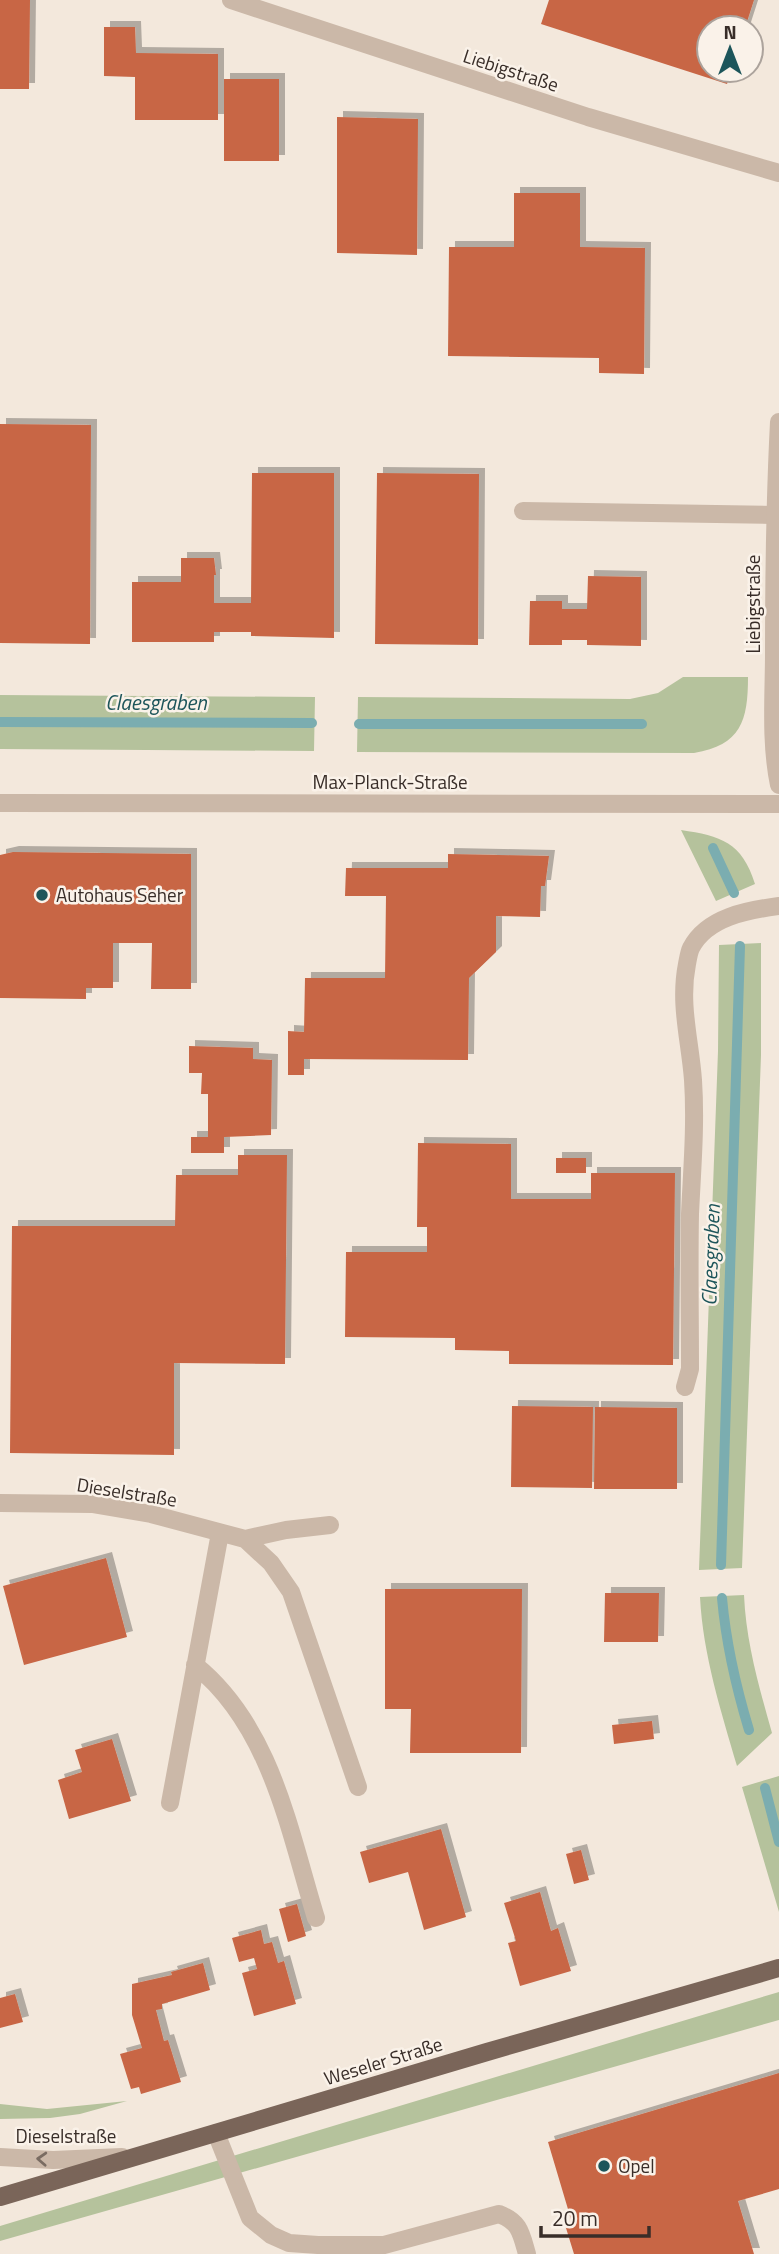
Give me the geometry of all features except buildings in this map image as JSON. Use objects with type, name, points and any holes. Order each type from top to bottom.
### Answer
[{"type":"main road","name":"Weseler Straße","points":[[0,2197],[779,1968]]},
{"type":"street","name":"Liebigstraße","points":[[232,0],[588,117],[779,173]]},
{"type":"street","name":"Liebigstraße","points":[[779,422],[774,515],[775,758],[779,785]]},
{"type":"street","points":[[523,510],[774,515]]},
{"type":"street","name":"Max-Planck-Straße","points":[[0,803],[779,804]]},
{"type":"street","points":[[684,1387],[690,1369],[693,1080],[685,1027],[684,978],[691,949],[704,931],[727,918],[755,909],[779,906]]},
{"type":"street","name":"Dieselstraße","points":[[0,1503],[92,1504],[151,1514],[245,1539]]},
{"type":"street","points":[[245,1539],[286,1530],[330,1525]]},
{"type":"street","points":[[170,1803],[220,1533]]},
{"type":"street","points":[[245,1539],[271,1563],[291,1592],[358,1787]]},
{"type":"street","points":[[195,1665],[223,1691],[264,1756],[316,1918]]},
{"type":"street","points":[[216,2133],[250,2218],[271,2235],[289,2243],[384,2245],[499,2214],[513,2220],[527,2254]]},
{"type":"street","name":"Dieselstraße","points":[[0,2157],[53,2160],[132,2157]]},
{"type":"green space","points":[[683,677],[748,677],[743,718],[732,737],[722,744],[694,753],[357,752],[358,697],[630,699],[658,693]]},
{"type":"green space","points":[[0,695],[315,697],[314,751],[0,749]]},
{"type":"green space","points":[[681,830],[708,835],[728,844],[744,859],[755,884],[716,901]]},
{"type":"green space","points":[[761,943],[761,1055],[742,1568],[699,1570],[718,1051],[719,945]]},
{"type":"green space","points":[[744,1595],[750,1647],[772,1733],[737,1766],[709,1661],[700,1597]]},
{"type":"green space","points":[[779,1776],[779,1912],[742,1787]]},
{"type":"green space","points":[[779,1992],[779,2020],[0,2241],[0,2226]]},
{"type":"green space","points":[[127,2101],[80,2114],[50,2118],[0,2119],[0,2104],[47,2109]]},
{"type":"waterway","name":"Claesgraben","points":[[0,722],[312,723]]},
{"type":"waterway","name":"Claesgraben","points":[[359,724],[642,724]]},
{"type":"waterway","name":"Claesgraben","points":[[713,848],[734,893]]},
{"type":"waterway","name":"Claesgraben","points":[[721,1565],[740,946]]},
{"type":"waterway","name":"Claesgraben","points":[[722,1598],[732,1665],[749,1730]]},
{"type":"waterway","name":"Claesgraben","points":[[765,1788],[779,1842]]},
{"type":"place","name":"Autohaus Seher","points":[[42,895]]},
{"type":"place","name":"Opel","points":[[604,2166]]}]
